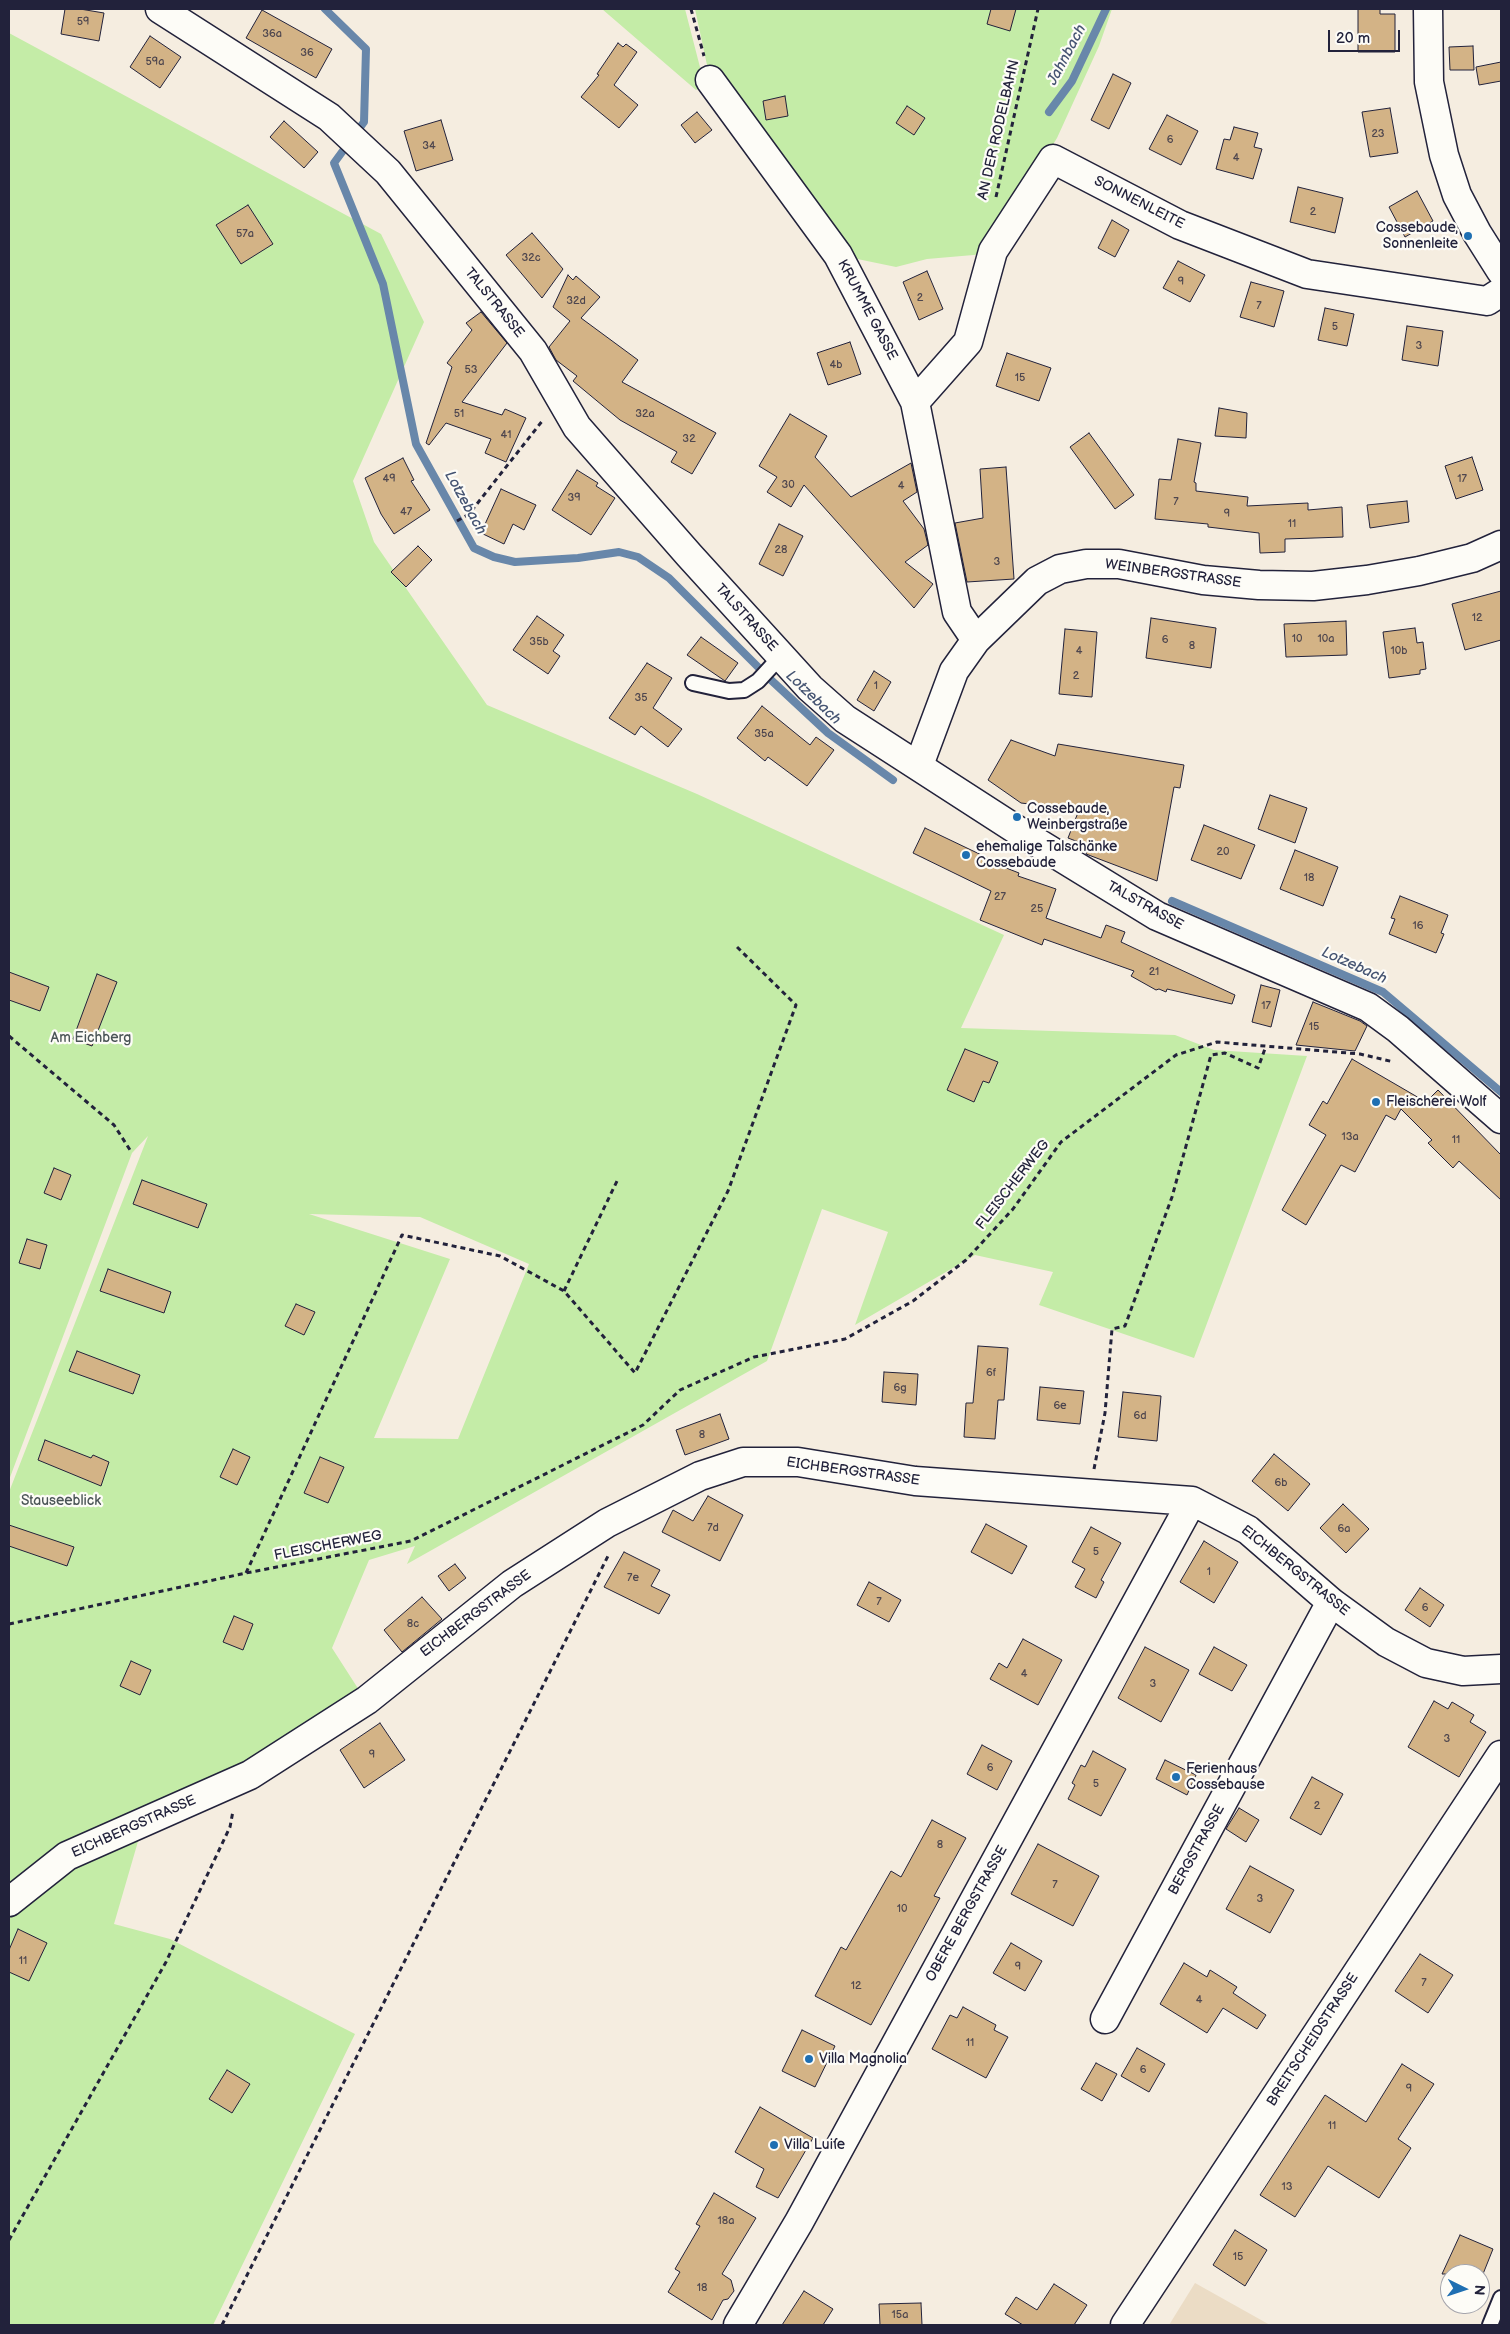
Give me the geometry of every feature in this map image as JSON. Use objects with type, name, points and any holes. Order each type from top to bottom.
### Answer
[{"type":"street","name":"TALSTRASSE","points":[[160,9],[329,117],[388,172],[533,351],[578,427],[778,659],[845,719],[1020,832],[1157,916],[1368,1007],[1398,1028],[1501,1119]]},
{"type":"street","points":[[1428,9],[1429,82],[1444,155],[1457,195],[1477,233],[1501,271]]},
{"type":"street","name":"KRUMME GASSE","points":[[710,80],[838,255],[915,402],[957,612],[976,640]]},
{"type":"street","name":"SONNENLEITE","points":[[915,402],[968,342],[993,251],[1053,159],[1180,225],[1307,274],[1487,301],[1501,292]]},
{"type":"street","name":"WEINBERGSTRASSE","points":[[919,765],[954,671],[976,640],[1037,581],[1060,569],[1086,564],[1119,564],[1203,580],[1259,585],[1313,586],[1367,580],[1419,571],[1472,558],[1501,545]]},
{"type":"street","name":"EICHBERGSTRASSE","points":[[9,1902],[67,1856],[250,1775],[367,1700],[512,1584],[618,1517],[700,1476],[743,1462],[798,1462],[915,1481],[1192,1501],[1248,1530],[1331,1602],[1386,1642],[1426,1663],[1463,1671],[1501,1669]]},
{"type":"street","name":"OBERE BERGSTRASSE","points":[[738,2325],[800,2222],[1192,1501]]},
{"type":"street","name":"BERGSTRASSE","points":[[1105,2019],[1331,1602]]},
{"type":"street","name":"BREITSCHEIDSTRASSE","points":[[1125,2325],[1501,1755]]},
{"type":"lane","points":[[693,683],[729,691],[744,690],[758,681],[778,659]]},
{"type":"lane","points":[[1490,2325],[1501,2298]]},
{"type":"path","points":[[692,9],[710,80]]},
{"type":"path","name":"AN DER RODELBAHN","points":[[995,199],[1038,9]]},
{"type":"path","points":[[457,521],[468,514],[560,398]]},
{"type":"path","points":[[246,1573],[402,1235],[500,1256],[564,1291],[635,1373],[728,1191],[796,1005],[737,947]]},
{"type":"path","points":[[9,1036],[114,1125],[132,1153]]},
{"type":"path","name":"FLEISCHERWEG","points":[[9,1624],[246,1573],[411,1541],[643,1426],[680,1390],[754,1357],[845,1339],[913,1300],[966,1260],[1013,1209],[1061,1142],[1176,1055],[1217,1042],[1360,1054],[1397,1062]]},
{"type":"path","points":[[1088,1494],[1106,1414],[1112,1329],[1124,1326],[1172,1197],[1211,1055],[1225,1053],[1258,1068],[1266,1046]]},
{"type":"path","points":[[564,1291],[618,1179]]},
{"type":"path","points":[[222,2325],[616,1539],[618,1517]]},
{"type":"path","points":[[9,2240],[166,1962],[230,1827],[238,1781]]},
{"type":"shaded area","points":[[1195,2283],[1270,2325],[1169,2325]]},
{"type":"green space","points":[[602,9],[685,9],[702,75],[710,79],[695,9],[1112,9],[1099,46],[1057,138],[985,254],[927,259],[896,267],[838,255],[710,80],[696,90]]},
{"type":"green space","points":[[9,33],[381,234],[424,322],[353,481],[374,542],[487,705],[697,794],[1004,935],[961,1028],[1175,1035],[1214,1050],[1307,1056],[1194,1358],[1039,1305],[1053,1272],[975,1255],[855,1325],[888,1232],[822,1209],[767,1361],[407,1564],[415,1546],[369,1560],[332,1648],[359,1690],[253,1762],[73,1840],[9,1884],[9,1492],[148,1136],[132,1153],[9,1480]],"holes":[[[309,1214],[420,1217],[529,1264],[458,1439],[374,1438],[450,1259]]]},
{"type":"green space","points":[[139,1838],[114,1924],[170,1939],[355,2034],[213,2325],[9,2325],[9,1917],[72,1869]]},
{"type":"building","points":[[65,9],[80,9],[104,13],[99,41],[61,34]]},
{"type":"building","points":[[991,9],[1016,9],[1010,31],[987,24]]},
{"type":"building","points":[[1358,9],[1380,9],[1380,14],[1395,14],[1395,52],[1358,52]]},
{"type":"building","points":[[262,10],[332,49],[316,78],[246,38]]},
{"type":"building","points":[[150,36],[181,57],[160,88],[130,67]]},
{"type":"building","points":[[618,43],[623,47],[626,44],[637,52],[614,85],[638,105],[619,128],[581,97],[599,75],[597,74]]},
{"type":"building","points":[[1473,46],[1474,70],[1450,70],[1449,47]]},
{"type":"building","points":[[1501,62],[1501,81],[1479,85],[1476,67]]},
{"type":"building","points":[[1113,74],[1131,83],[1109,129],[1091,120]]},
{"type":"building","points":[[785,96],[788,116],[766,120],[763,101]]},
{"type":"building","points":[[907,106],[925,118],[914,135],[896,123]]},
{"type":"building","points":[[1390,108],[1398,153],[1370,157],[1362,112]]},
{"type":"building","points":[[697,112],[712,130],[695,143],[681,125]]},
{"type":"building","points":[[1167,115],[1198,131],[1181,165],[1149,149]]},
{"type":"building","points":[[441,120],[453,160],[416,171],[404,131]]},
{"type":"building","points":[[284,121],[318,152],[304,168],[270,137]]},
{"type":"building","points":[[1234,127],[1258,133],[1254,147],[1262,149],[1253,179],[1216,169],[1224,139],[1230,140]]},
{"type":"building","points":[[1298,187],[1343,198],[1335,233],[1290,222]]},
{"type":"building","points":[[1417,191],[1433,221],[1405,237],[1389,207]]},
{"type":"building","points":[[248,205],[273,244],[241,264],[216,225]]},
{"type":"building","points":[[1112,220],[1129,230],[1115,257],[1098,248]]},
{"type":"building","points":[[532,233],[563,269],[542,298],[506,255]]},
{"type":"building","points":[[1178,261],[1205,275],[1190,302],[1163,288]]},
{"type":"building","points":[[927,271],[943,309],[919,320],[903,282]]},
{"type":"building","points":[[568,275],[573,280],[576,276],[600,297],[581,318],[638,360],[622,382],[716,433],[692,474],[671,462],[677,452],[620,420],[573,381],[577,376],[556,360],[549,347],[570,321],[553,307]]},
{"type":"building","points":[[1251,282],[1284,291],[1274,327],[1240,317]]},
{"type":"building","points":[[1325,308],[1354,314],[1347,346],[1318,340]]},
{"type":"building","points":[[481,312],[507,343],[462,402],[502,415],[505,409],[526,418],[506,462],[485,453],[491,439],[446,423],[429,445],[426,443],[452,367],[447,363],[472,330],[466,323]]},
{"type":"building","points":[[1407,326],[1443,331],[1438,366],[1402,360]]},
{"type":"building","points":[[850,342],[861,374],[828,385],[817,353]]},
{"type":"building","points":[[1007,353],[1051,368],[1039,401],[996,386]]},
{"type":"building","points":[[1219,408],[1247,413],[1246,438],[1215,436]]},
{"type":"building","points":[[790,414],[827,436],[815,457],[851,497],[911,463],[917,492],[903,501],[924,529],[928,545],[905,562],[933,584],[914,608],[804,485],[791,507],[767,492],[777,477],[759,466]]},
{"type":"building","points":[[1089,433],[1134,495],[1115,509],[1070,447]]},
{"type":"building","points":[[1178,439],[1201,443],[1194,482],[1196,483],[1196,491],[1248,497],[1247,506],[1308,503],[1308,510],[1342,507],[1343,537],[1285,539],[1285,552],[1260,553],[1259,533],[1208,527],[1208,524],[1155,519],[1159,479],[1171,480]]},
{"type":"building","points":[[1472,457],[1483,490],[1456,499],[1445,466]]},
{"type":"building","points":[[403,458],[414,480],[411,481],[430,510],[394,534],[381,514],[365,478]]},
{"type":"building","points":[[1006,467],[1014,579],[967,582],[955,523],[983,518],[980,469]]},
{"type":"building","points":[[577,470],[598,483],[596,486],[615,498],[591,535],[552,510]]},
{"type":"building","points":[[501,489],[536,505],[524,530],[513,524],[504,544],[481,533]]},
{"type":"building","points":[[1407,501],[1409,522],[1370,528],[1367,505]]},
{"type":"building","points":[[779,524],[803,536],[783,576],[759,564]]},
{"type":"building","points":[[418,546],[432,560],[406,587],[391,572]]},
{"type":"building","points":[[1501,591],[1501,640],[1465,650],[1452,604]]},
{"type":"building","points":[[537,616],[564,635],[553,651],[560,656],[548,674],[513,650]]},
{"type":"building","points":[[1151,618],[1216,628],[1211,668],[1146,658]]},
{"type":"building","points":[[1346,621],[1347,655],[1286,657],[1284,624]]},
{"type":"building","points":[[1415,628],[1417,643],[1423,642],[1426,669],[1420,670],[1420,674],[1389,678],[1383,632]]},
{"type":"building","points":[[1065,629],[1097,632],[1092,697],[1059,694]]},
{"type":"building","points":[[701,637],[738,663],[725,681],[687,655]]},
{"type":"building","points":[[647,663],[672,678],[653,708],[682,729],[668,747],[641,726],[635,735],[609,718]]},
{"type":"building","points":[[874,671],[891,682],[874,711],[857,700]]},
{"type":"building","points":[[762,706],[810,745],[816,737],[834,750],[807,786],[768,757],[765,761],[737,738]]},
{"type":"building","points":[[1011,740],[1055,756],[1058,744],[1184,765],[1180,788],[1174,787],[1157,881],[1086,854],[1089,846],[1068,838],[1079,810],[1021,803],[988,780]]},
{"type":"building","points":[[1270,795],[1307,808],[1295,843],[1258,829]]},
{"type":"building","points":[[1204,825],[1255,845],[1241,879],[1191,860]]},
{"type":"building","points":[[925,828],[992,860],[991,862],[1019,873],[1018,876],[1056,889],[1046,918],[1101,938],[1106,925],[1125,932],[1121,942],[1235,995],[1232,1004],[1167,989],[1166,992],[1159,989],[1156,990],[1131,976],[1134,971],[1044,939],[1042,945],[980,920],[991,891],[913,853]]},
{"type":"building","points":[[1295,850],[1338,867],[1323,906],[1280,889]]},
{"type":"building","points":[[1400,896],[1448,915],[1441,933],[1444,934],[1436,953],[1389,934],[1395,919],[1391,918]]},
{"type":"building","points":[[9,972],[49,987],[40,1011],[9,1000]]},
{"type":"building","points":[[97,974],[117,982],[92,1046],[73,1039]]},
{"type":"building","points":[[1261,985],[1280,990],[1271,1027],[1252,1022]]},
{"type":"building","points":[[1313,1002],[1360,1021],[1367,1026],[1355,1051],[1296,1045]]},
{"type":"building","points":[[965,1049],[998,1062],[989,1083],[983,1081],[974,1102],[947,1090]]},
{"type":"building","points":[[1352,1059],[1426,1102],[1438,1090],[1501,1155],[1501,1200],[1459,1161],[1453,1168],[1428,1143],[1432,1140],[1401,1109],[1395,1120],[1386,1115],[1355,1172],[1341,1165],[1306,1225],[1282,1210],[1326,1135],[1309,1125],[1323,1101],[1327,1104]]},
{"type":"building","points":[[54,1168],[71,1175],[61,1200],[44,1193]]},
{"type":"building","points":[[142,1180],[207,1204],[198,1228],[133,1204]]},
{"type":"building","points":[[27,1239],[47,1245],[40,1269],[19,1263]]},
{"type":"building","points":[[108,1269],[171,1292],[164,1313],[100,1291]]},
{"type":"building","points":[[296,1304],[315,1312],[304,1335],[285,1326]]},
{"type":"building","points":[[978,1346],[1008,1348],[1004,1400],[998,1400],[995,1439],[964,1437],[966,1403],[973,1403]]},
{"type":"building","points":[[77,1351],[140,1375],[133,1394],[69,1371]]},
{"type":"building","points":[[884,1372],[918,1374],[916,1405],[882,1402]]},
{"type":"building","points":[[1040,1387],[1084,1391],[1080,1424],[1037,1420]]},
{"type":"building","points":[[1123,1392],[1161,1396],[1157,1441],[1118,1437]]},
{"type":"building","points":[[720,1414],[729,1439],[685,1455],[676,1430]]},
{"type":"building","points":[[45,1440],[91,1458],[93,1455],[109,1462],[101,1486],[38,1460]]},
{"type":"building","points":[[233,1449],[250,1457],[237,1485],[220,1477]]},
{"type":"building","points":[[1274,1454],[1310,1484],[1288,1511],[1252,1481]]},
{"type":"building","points":[[320,1457],[344,1467],[328,1503],[304,1493]]},
{"type":"building","points":[[708,1496],[743,1515],[720,1561],[662,1532],[673,1510],[693,1521]]},
{"type":"building","points":[[1343,1504],[1369,1529],[1346,1553],[1320,1528]]},
{"type":"building","points":[[986,1524],[1027,1546],[1012,1574],[971,1552]]},
{"type":"building","points":[[9,1525],[74,1547],[67,1566],[9,1546]]},
{"type":"building","points":[[1091,1527],[1121,1543],[1101,1580],[1104,1582],[1096,1598],[1075,1587],[1085,1569],[1072,1562]]},
{"type":"building","points":[[1204,1541],[1238,1562],[1214,1603],[1180,1582]]},
{"type":"building","points":[[624,1552],[660,1570],[651,1586],[670,1595],[659,1614],[604,1587]]},
{"type":"building","points":[[455,1564],[466,1578],[449,1591],[438,1576]]},
{"type":"building","points":[[869,1582],[901,1600],[889,1622],[857,1605]]},
{"type":"building","points":[[1420,1588],[1444,1605],[1430,1627],[1405,1610]]},
{"type":"building","points":[[422,1597],[442,1619],[402,1652],[384,1630]]},
{"type":"building","points":[[234,1616],[253,1624],[243,1650],[223,1642]]},
{"type":"building","points":[[1023,1639],[1062,1660],[1038,1705],[990,1679],[999,1663],[1007,1668]]},
{"type":"building","points":[[1145,1647],[1189,1670],[1161,1722],[1118,1698]]},
{"type":"building","points":[[1214,1647],[1247,1665],[1232,1691],[1199,1674]]},
{"type":"building","points":[[131,1661],[151,1670],[140,1695],[120,1686]]},
{"type":"building","points":[[1434,1701],[1448,1709],[1452,1702],[1474,1715],[1470,1722],[1486,1732],[1459,1777],[1408,1747]]},
{"type":"building","points":[[380,1723],[405,1760],[364,1788],[340,1750]]},
{"type":"building","points":[[982,1745],[1012,1761],[997,1790],[967,1774]]},
{"type":"building","points":[[1093,1751],[1126,1769],[1101,1816],[1068,1799],[1075,1785],[1072,1783],[1081,1765],[1085,1767]]},
{"type":"building","name":"Ferienhaus Cossebause","points":[[1165,1760],[1196,1775],[1187,1795],[1156,1779]]},
{"type":"building","points":[[1312,1777],[1343,1794],[1321,1835],[1290,1818]]},
{"type":"building","points":[[1239,1808],[1259,1820],[1246,1842],[1226,1829]]},
{"type":"building","points":[[932,1820],[966,1838],[934,1896],[940,1898],[871,2025],[815,1996],[841,1947],[846,1950],[891,1871],[901,1877]]},
{"type":"building","points":[[1038,1844],[1099,1876],[1073,1926],[1011,1894]]},
{"type":"building","points":[[1250,1866],[1294,1890],[1270,1933],[1226,1909]]},
{"type":"building","points":[[18,1929],[47,1943],[29,1981],[9,1972],[9,1950]]},
{"type":"building","points":[[1011,1943],[1042,1961],[1025,1991],[993,1973]]},
{"type":"building","points":[[1420,1954],[1453,1975],[1428,2013],[1395,1991]]},
{"type":"building","points":[[1184,1963],[1207,1977],[1210,1970],[1237,1987],[1233,1993],[1266,2015],[1257,2029],[1223,2008],[1207,2033],[1160,2004]]},
{"type":"building","points":[[963,2007],[996,2025],[994,2030],[1008,2037],[986,2078],[932,2049],[950,2015],[957,2018]]},
{"type":"building","name":"Villa Magnolia","points":[[802,2030],[835,2046],[815,2087],[782,2071]]},
{"type":"building","points":[[1137,2048],[1165,2064],[1149,2092],[1121,2076]]},
{"type":"building","points":[[1096,2063],[1117,2074],[1102,2101],[1081,2089]]},
{"type":"building","points":[[1402,2064],[1434,2084],[1398,2139],[1411,2148],[1379,2198],[1328,2166],[1295,2217],[1260,2195],[1325,2095],[1366,2122]]},
{"type":"building","points":[[227,2070],[250,2084],[232,2113],[209,2099]]},
{"type":"building","name":"Villa Luiſe","points":[[760,2107],[813,2138],[778,2198],[756,2187],[764,2169],[735,2152]]},
{"type":"building","points":[[714,2193],[756,2218],[722,2274],[731,2280],[734,2291],[728,2299],[723,2300],[712,2320],[668,2292],[680,2272],[675,2269],[700,2226],[696,2224]]},
{"type":"building","points":[[1235,2230],[1267,2250],[1245,2286],[1213,2265]]},
{"type":"building","points":[[1460,2235],[1493,2249],[1487,2264],[1447,2264]]},
{"type":"building","points":[[1054,2284],[1087,2305],[1074,2325],[1023,2325],[1005,2314],[1016,2297],[1037,2310]]},
{"type":"building","points":[[804,2291],[833,2309],[823,2325],[782,2325]]},
{"type":"building","points":[[921,2303],[922,2325],[880,2325],[879,2304]]},
{"type":"waterway","name":"Lotzebach","points":[[325,9],[366,49],[364,122],[334,163],[383,284],[416,444],[474,548],[494,557],[515,562],[578,558],[619,552],[638,557],[669,578],[771,680],[828,733],[893,780]]},
{"type":"waterway","name":"Jahnbach","points":[[1049,112],[1072,81],[1106,9]]},
{"type":"waterway","name":"Lotzebach","points":[[1172,901],[1383,992],[1501,1092]]},
{"type":"place","name":"Cossebaude, Sonnenleite","points":[[1468,236]]},
{"type":"place","name":"Cossebaude, Weinbergstraße","points":[[1017,817]]},
{"type":"place","name":"ehemalige Talschänke Cossebaude","points":[[966,855]]},
{"type":"place","name":"Fleischerei Wolf","points":[[1376,1102]]},
{"type":"place","name":"Ferienhaus Cossebause","points":[[1176,1777]]},
{"type":"place","name":"Villa Magnolia","points":[[809,2059]]},
{"type":"place","name":"Villa Luiſe","points":[[774,2145]]},
{"type":"park label","name":"Am Eichberg","points":[[91,1038]]},
{"type":"park label","name":"Stauseeblick","points":[[61,1501]]}]
